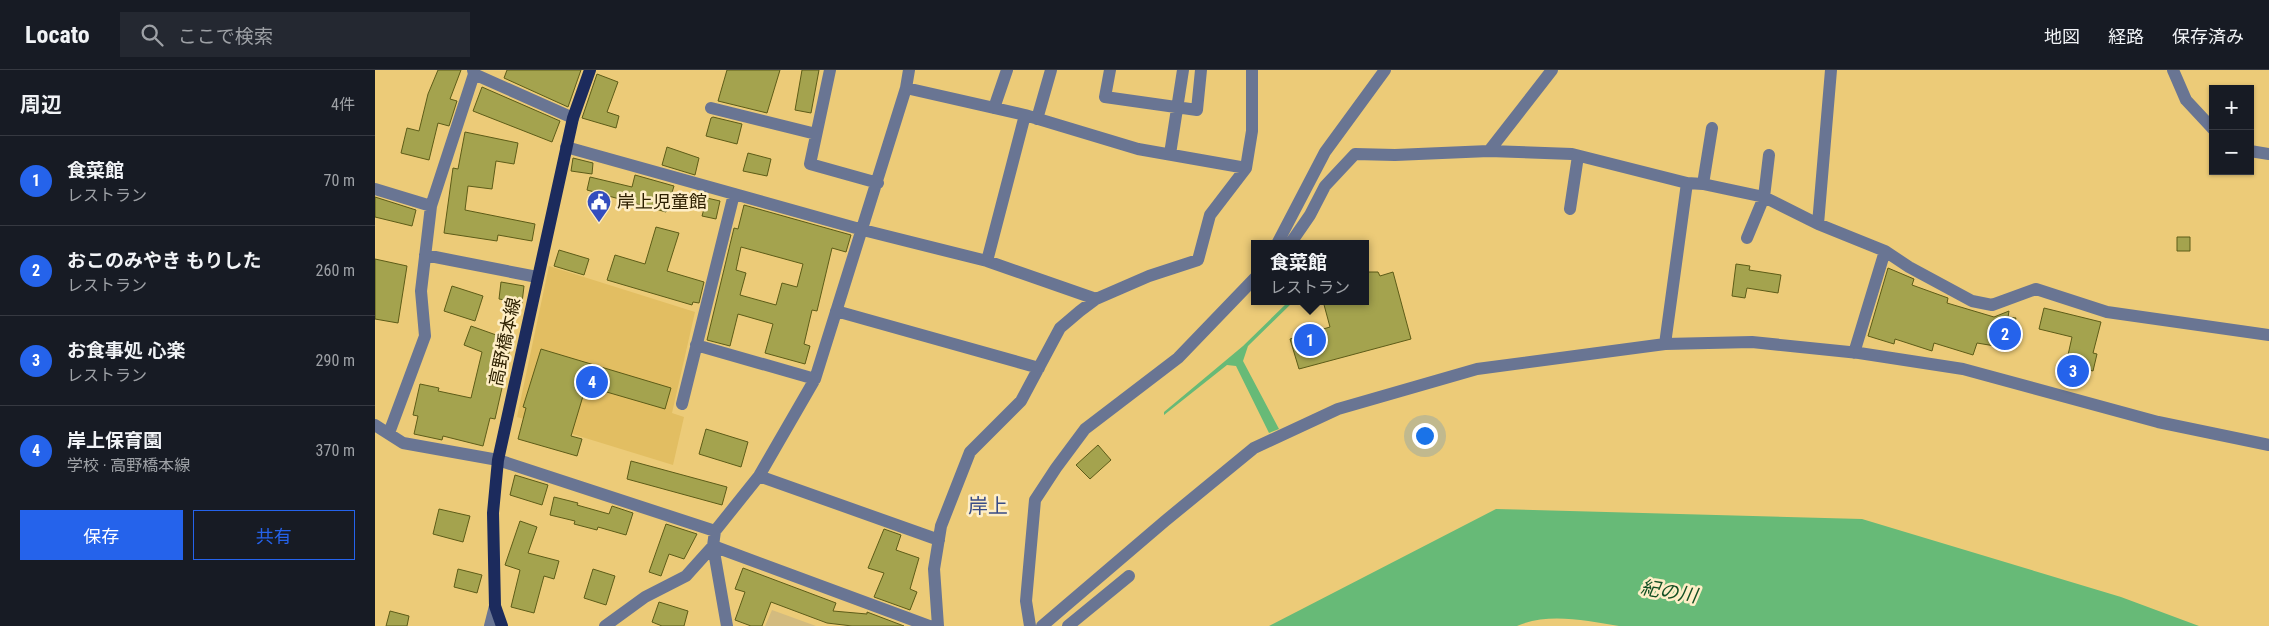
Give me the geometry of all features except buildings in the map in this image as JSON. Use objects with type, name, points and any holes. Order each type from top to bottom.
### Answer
[{"type":"main road","name":"高野橋本線","points":[[502,626],[495,606],[493,513],[498,460],[566,147],[573,118],[590,70]]},
{"type":"street","points":[[831,70],[810,164],[878,183]]},
{"type":"street","points":[[727,626],[713,546],[715,531],[759,476],[815,379],[878,183],[906,88],[909,70]]},
{"type":"street","points":[[994,108],[1007,70]]},
{"type":"street","points":[[987,262],[1031,117],[1051,70]]},
{"type":"street","points":[[1109,70],[1105,97],[1197,110],[1201,70]]},
{"type":"street","points":[[1170,154],[1183,70]]},
{"type":"street","points":[[938,626],[934,569],[941,526],[971,452],[1021,401],[1060,328],[1096,299],[1149,276],[1174,270],[1198,260],[1210,215],[1245,168],[1252,131],[1252,70]]},
{"type":"street","points":[[1279,240],[1325,152],[1385,70]]},
{"type":"street","points":[[1489,151],[1552,70]]},
{"type":"street","points":[[1818,224],[1831,70]]},
{"type":"street","points":[[2173,70],[2186,100],[2209,125]]},
{"type":"street","points":[[389,433],[425,336],[421,291],[431,206],[474,72],[573,118]]},
{"type":"street","points":[[906,88],[1031,117],[1138,148],[1245,168]]},
{"type":"street","points":[[711,108],[816,134]]},
{"type":"street","points":[[1703,184],[1712,128]]},
{"type":"street","points":[[566,147],[863,230],[987,262],[1096,299]]},
{"type":"street","points":[[1293,240],[1310,215],[1325,186],[1355,154],[1395,155],[1489,151],[1541,152],[1578,156],[1687,183],[1703,184],[1764,197],[1818,224],[1885,251],[1972,301],[1992,305],[2036,289],[2107,312],[2269,335]]},
{"type":"street","points":[[2254,152],[2269,154]]},
{"type":"street","points":[[1747,238],[1764,197],[1769,155]]},
{"type":"street","points":[[1570,209],[1578,156]]},
{"type":"street","points":[[1665,344],[1687,183]]},
{"type":"street","points":[[375,189],[431,206]]},
{"type":"street","points":[[681,404],[734,194]]},
{"type":"street","points":[[1854,353],[1885,251]]},
{"type":"street","points":[[425,255],[537,277]]},
{"type":"street","points":[[1030,626],[1026,601],[1035,500],[1085,429],[1178,358],[1251,282]]},
{"type":"street","points":[[836,311],[1039,368]]},
{"type":"street","points":[[1042,626],[1165,521],[1255,448],[1338,409],[1477,369],[1665,344],[1752,342],[1854,353],[1963,369],[2158,422],[2269,444]]},
{"type":"street","points":[[696,346],[815,379]]},
{"type":"street","points":[[375,425],[403,443],[498,460],[715,531]]},
{"type":"street","points":[[759,476],[939,540]]},
{"type":"street","points":[[605,626],[645,597],[686,576],[713,546]]},
{"type":"street","points":[[713,546],[929,626]]},
{"type":"street","points":[[1068,626],[1129,576]]},
{"type":"street","points":[[490,626],[495,606]]},
{"type":"shaded area","points":[[549,266],[695,312],[672,413],[684,417],[673,465],[517,417]]},
{"type":"shaded area","points":[[772,610],[816,626],[765,626]]},
{"type":"water","points":[[1285,305],[1290,305],[1248,346],[1243,361],[1279,429],[1269,433],[1236,366],[1227,365],[1164,415],[1164,412],[1243,346]]},
{"type":"water","name":"紀の川","points":[[1496,509],[1862,519],[2121,597],[2199,626],[1619,626],[1581,620],[1542,619],[1517,626],[1269,626]]},
{"type":"place","name":"岸上児童館","points":[[599,223]]},
{"type":"place","name":"おこのみやき もりした","points":[[2005,334]]},
{"type":"place","name":"食菜館","points":[[1310,340]]},
{"type":"place","name":"お食事処 心楽","points":[[2073,371]]},
{"type":"place","name":"岸上保育園","points":[[592,382]]},
{"type":"district","name":"岸上","points":[[988,506]]}]
